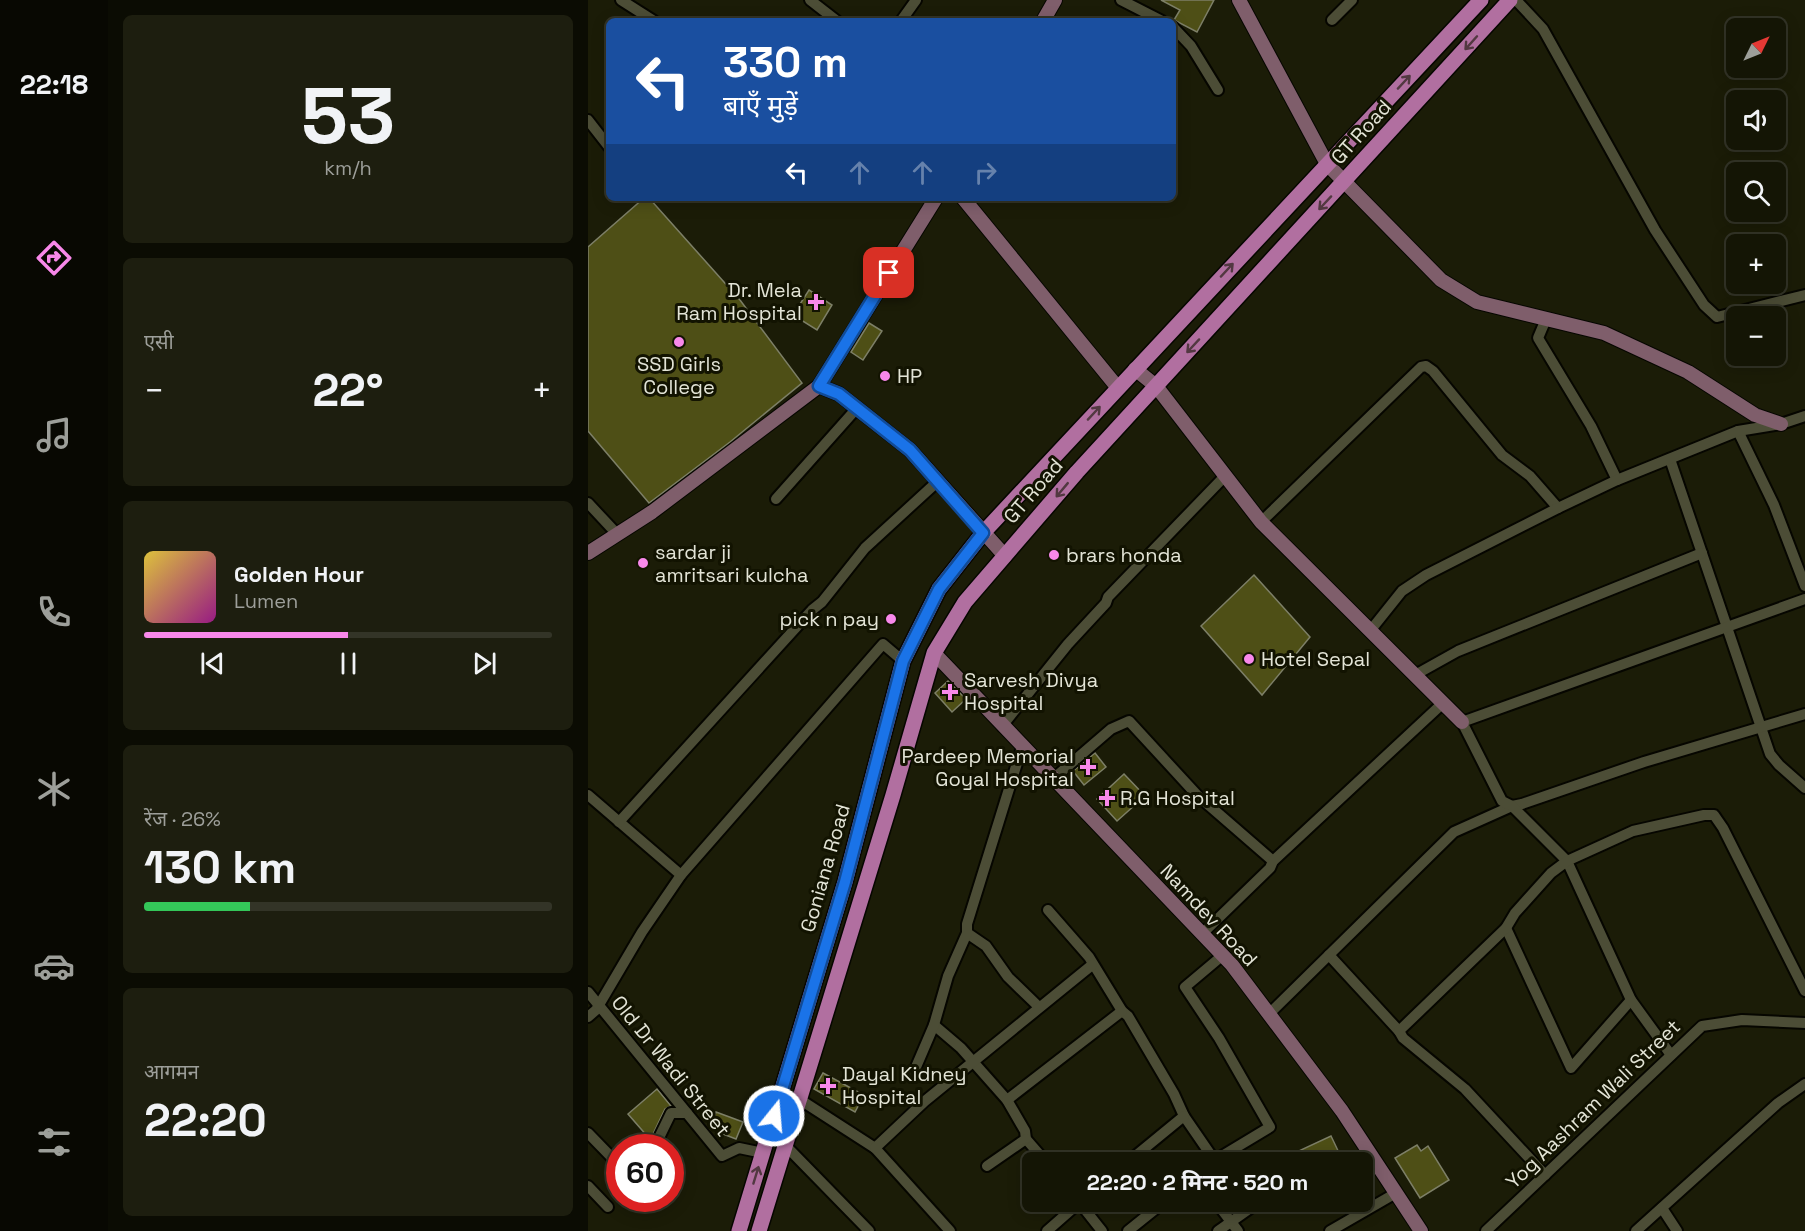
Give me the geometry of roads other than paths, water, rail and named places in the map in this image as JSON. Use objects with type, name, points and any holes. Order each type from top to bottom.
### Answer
[{"type":"main road","name":"GT Road","points":[[983,533],[1481,0]]},
{"type":"main road","name":"GT Road","points":[[759,1231],[893,795],[934,653],[964,602],[1077,472],[1510,0]]},
{"type":"main road","name":"Goniana Road","points":[[740,1231],[845,882],[903,661],[939,589],[983,533]]},
{"type":"street","points":[[621,0],[649,18]]},
{"type":"street","points":[[810,0],[833,18]]},
{"type":"street","points":[[903,18],[916,0]]},
{"type":"street","points":[[1045,18],[1055,0]]},
{"type":"street","points":[[1121,0],[1156,18]]},
{"type":"street","points":[[1239,0],[1327,164],[1441,280],[1478,302],[1604,333],[1689,372],[1755,415],[1781,424]]},
{"type":"street","points":[[1332,20],[1352,0]]},
{"type":"street","points":[[1516,0],[1543,29],[1655,230],[1704,305],[1717,317],[1805,295]]},
{"type":"street","points":[[1176,30],[1191,46],[1218,90]]},
{"type":"street","points":[[588,120],[606,143]]},
{"type":"street","points":[[588,553],[652,512],[819,386],[934,201]]},
{"type":"street","points":[[965,201],[1118,388]]},
{"type":"street","points":[[1546,319],[1538,338],[1591,426],[1617,480]]},
{"type":"street","points":[[1261,522],[1421,367],[1426,366],[1433,370],[1502,455],[1530,476],[1558,508]]},
{"type":"street","points":[[1135,369],[1156,386],[1261,522],[1462,722],[1502,801],[1512,806],[1567,861],[1631,1000],[1671,1055]]},
{"type":"street","points":[[819,386],[839,394],[910,450],[1005,556]]},
{"type":"street","points":[[776,499],[856,408]]},
{"type":"street","points":[[1370,631],[1402,591],[1418,580],[1558,508],[1617,480],[1738,430],[1781,424],[1805,416]]},
{"type":"street","points":[[1738,430],[1774,505],[1805,586]]},
{"type":"street","points":[[1670,459],[1760,727],[1774,760],[1805,788]]},
{"type":"street","points":[[1002,726],[1068,644],[1106,603],[1108,597],[1225,476]]},
{"type":"street","points":[[619,822],[812,610],[822,602],[865,548],[937,482]]},
{"type":"street","points":[[588,503],[617,534]]},
{"type":"street","points":[[1415,675],[1458,651],[1702,553]]},
{"type":"street","points":[[1462,722],[1805,599]]},
{"type":"street","points":[[588,1017],[681,875],[883,644],[903,661]]},
{"type":"street","name":"Namdev Road","points":[[934,653],[1223,955],[1342,1111],[1421,1231]]},
{"type":"street","points":[[1202,934],[1270,868],[1273,861],[1443,703]]},
{"type":"street","points":[[1269,1014],[1454,832],[1512,806],[1644,762],[1805,714]]},
{"type":"street","points":[[1053,779],[1111,729],[1129,721],[1197,795],[1273,861]]},
{"type":"street","points":[[916,1067],[934,1025],[948,976],[967,933],[1022,747]]},
{"type":"street","points":[[588,795],[681,875]]},
{"type":"street","points":[[1399,1031],[1506,928],[1515,913],[1551,873],[1567,861],[1633,831],[1704,814],[1714,815],[1724,828],[1805,992]]},
{"type":"street","points":[[1048,910],[1089,957],[1122,1011],[1128,1016],[1207,1152]]},
{"type":"street","points":[[1506,928],[1571,1068],[1631,1000]]},
{"type":"street","points":[[967,933],[986,946],[1008,977],[1039,1007]]},
{"type":"street","points":[[1223,955],[1185,987],[1219,1038],[1270,1127],[1229,1152]]},
{"type":"street","points":[[1329,955],[1403,1038],[1466,1089],[1545,1175]]},
{"type":"street","points":[[875,1148],[925,1101],[1092,965]]},
{"type":"street","name":"Old Dr Wadi Street","points":[[588,992],[722,1156],[739,1148],[763,1153]]},
{"type":"street","points":[[1007,1100],[1122,1011]]},
{"type":"street","name":"Yog Aashram Wali Street","points":[[1486,1231],[1701,1026],[1742,1020],[1805,1023]]},
{"type":"street","points":[[934,1025],[961,1048],[1007,1100],[1025,1131],[1026,1139],[1037,1152]]},
{"type":"street","points":[[1636,1231],[1778,1103],[1805,1084]]},
{"type":"street","points":[[780,1097],[799,1099],[875,1148],[950,1231]]},
{"type":"street","points":[[661,1134],[671,1113],[687,1113]]},
{"type":"street","points":[[1140,1152],[1184,1116]]},
{"type":"street","points":[[588,1133],[606,1152]]},
{"type":"street","points":[[987,1166],[1026,1139]]},
{"type":"street","points":[[785,1145],[869,1231]]},
{"type":"street","points":[[588,1186],[606,1205]]},
{"type":"street","points":[[1330,1231],[1396,1193]]},
{"type":"street","points":[[1662,1208],[1677,1231]]},
{"type":"street","points":[[1047,1231],[1068,1212]]},
{"type":"street","points":[[1087,1212],[1102,1231]]},
{"type":"street","points":[[1128,1231],[1152,1212]]},
{"type":"street","points":[[1223,1212],[1238,1231]]},
{"type":"street","points":[[1218,1231],[1244,1212]]},
{"type":"place","name":"Dr. Mela Ram Hospital","points":[[816,302]]},
{"type":"place","name":"SSD Girls College","points":[[679,342]]},
{"type":"place","name":"HP","points":[[885,376]]},
{"type":"place","name":"brars honda","points":[[1054,555]]},
{"type":"place","name":"sardar ji amritsari kulcha","points":[[643,563]]},
{"type":"place","name":"pick n pay","points":[[891,619]]},
{"type":"place","name":"Hotel Sepal","points":[[1249,659]]},
{"type":"place","name":"Sarvesh Divya Hospital","points":[[950,692]]},
{"type":"place","name":"Pardeep Memorial Goyal Hospital","points":[[1088,767]]},
{"type":"place","name":"R.G Hospital","points":[[1107,798]]},
{"type":"place","name":"Dayal Kidney Hospital","points":[[828,1086]]}]
